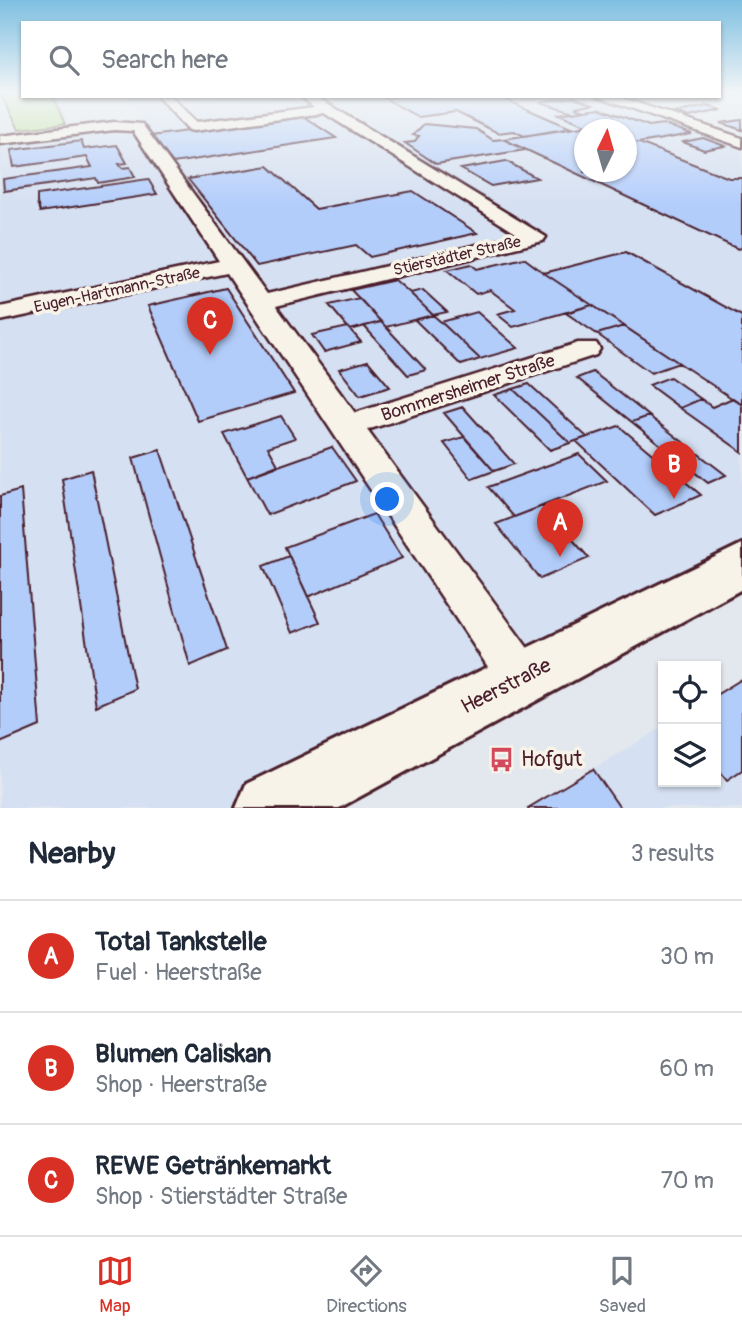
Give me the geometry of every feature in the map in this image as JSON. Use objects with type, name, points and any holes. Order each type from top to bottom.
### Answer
[{"type":"main road","name":"Heerstraße","points":[[270,808],[742,565]]},
{"type":"street","points":[[0,140],[88,130]]},
{"type":"street","points":[[139,130],[522,678]]},
{"type":"street","name":"Stierstädter Straße","points":[[261,302],[536,237],[435,174],[356,130]]},
{"type":"street","points":[[703,130],[742,143]]},
{"type":"street","name":"Eugen-Hartmann-Straße","points":[[0,314],[234,265]]},
{"type":"street","name":"Bommersheimer Straße","points":[[348,426],[587,349]]},
{"type":"shaded area","points":[[132,130],[574,130],[574,182],[637,182],[637,130],[708,130],[742,142],[742,573],[274,808],[0,808],[0,145]]},
{"type":"shaded area","points":[[742,679],[742,808],[528,808],[658,730],[658,787],[721,787],[721,692]]},
{"type":"building","points":[[196,130],[323,130],[336,138],[173,163],[151,136]]},
{"type":"building","points":[[418,130],[477,130],[493,140],[503,139],[525,150],[436,164],[405,143],[414,142],[419,136],[413,135]]},
{"type":"building","points":[[491,130],[561,130],[524,136],[514,131],[498,133]]},
{"type":"building","points":[[574,130],[574,172],[503,139]]},
{"type":"building","points":[[637,130],[680,130],[692,134],[639,143],[729,178],[742,178],[742,248],[738,249],[595,182],[637,182]]},
{"type":"building","points":[[703,138],[725,146],[704,150],[683,142]]},
{"type":"building","points":[[81,141],[84,149],[117,145],[127,163],[119,164],[122,168],[130,167],[135,177],[98,183],[96,178],[4,191],[3,179],[92,167],[87,157],[14,167],[11,150]]},
{"type":"building","points":[[506,161],[537,178],[491,186],[461,169]]},
{"type":"building","points":[[268,166],[316,209],[413,191],[477,233],[370,257],[356,245],[257,266],[188,179]]},
{"type":"building","points":[[148,179],[157,194],[40,212],[37,203],[37,195]]},
{"type":"building","points":[[626,252],[742,316],[742,405],[544,273]]},
{"type":"building","points":[[524,258],[592,305],[513,327],[497,314],[515,309],[490,290],[476,294],[447,270],[471,264],[477,269]]},
{"type":"building","points":[[395,280],[433,315],[386,327],[351,290]]},
{"type":"building","points":[[226,288],[294,393],[198,421],[148,306]]},
{"type":"building","points":[[423,290],[447,312],[433,315],[410,293]]},
{"type":"building","points":[[359,298],[381,322],[350,330],[329,305]]},
{"type":"building","points":[[592,305],[624,326],[597,334],[566,313]]},
{"type":"building","points":[[477,312],[518,348],[480,359],[441,322]]},
{"type":"building","points":[[433,315],[480,359],[461,365],[415,320]]},
{"type":"building","points":[[381,322],[426,370],[408,375],[364,326]]},
{"type":"building","points":[[624,326],[679,363],[651,373],[597,334]]},
{"type":"building","points":[[348,327],[361,342],[324,352],[312,335]]},
{"type":"building","points":[[368,361],[390,387],[360,396],[339,369]]},
{"type":"building","points":[[593,372],[649,416],[632,422],[577,378]]},
{"type":"building","points":[[670,377],[701,399],[680,408],[649,385]]},
{"type":"building","points":[[529,384],[587,437],[570,443],[513,389]]},
{"type":"building","points":[[513,389],[570,443],[550,450],[494,395]]},
{"type":"building","points":[[733,398],[742,405],[742,452],[680,408],[701,399],[712,407]]},
{"type":"building","points":[[463,407],[514,464],[494,471],[444,413]]},
{"type":"building","points":[[281,416],[295,438],[268,447],[278,465],[247,477],[224,434]]},
{"type":"building","points":[[649,416],[726,475],[708,483],[632,422]]},
{"type":"building","points":[[619,426],[701,495],[655,515],[576,441]]},
{"type":"building","points":[[464,437],[494,471],[472,479],[444,443]]},
{"type":"building","points":[[332,447],[356,481],[267,515],[247,477]]},
{"type":"building","points":[[160,450],[227,650],[190,666],[133,458]]},
{"type":"building","points":[[579,454],[607,481],[514,517],[488,487]]},
{"type":"building","points":[[91,470],[135,689],[96,706],[62,479]]},
{"type":"building","points":[[21,490],[40,726],[0,743],[0,496]]},
{"type":"building","points":[[543,506],[589,558],[540,579],[496,524]]},
{"type":"building","points":[[374,514],[402,558],[308,597],[285,547]]},
{"type":"building","points":[[289,556],[320,622],[292,633],[263,566]]},
{"type":"building","points":[[742,679],[742,770],[727,780],[721,772],[721,692]]},
{"type":"building","points":[[593,769],[620,808],[528,808]]},
{"type":"place","name":"REWE Getränkemarkt","points":[[210,355]]},
{"type":"place","name":"Blumen Caliskan","points":[[674,499]]},
{"type":"place","name":"Total Tankstelle","points":[[560,557]]},
{"type":"place","name":"Hofgut","points":[[501,759]]}]
